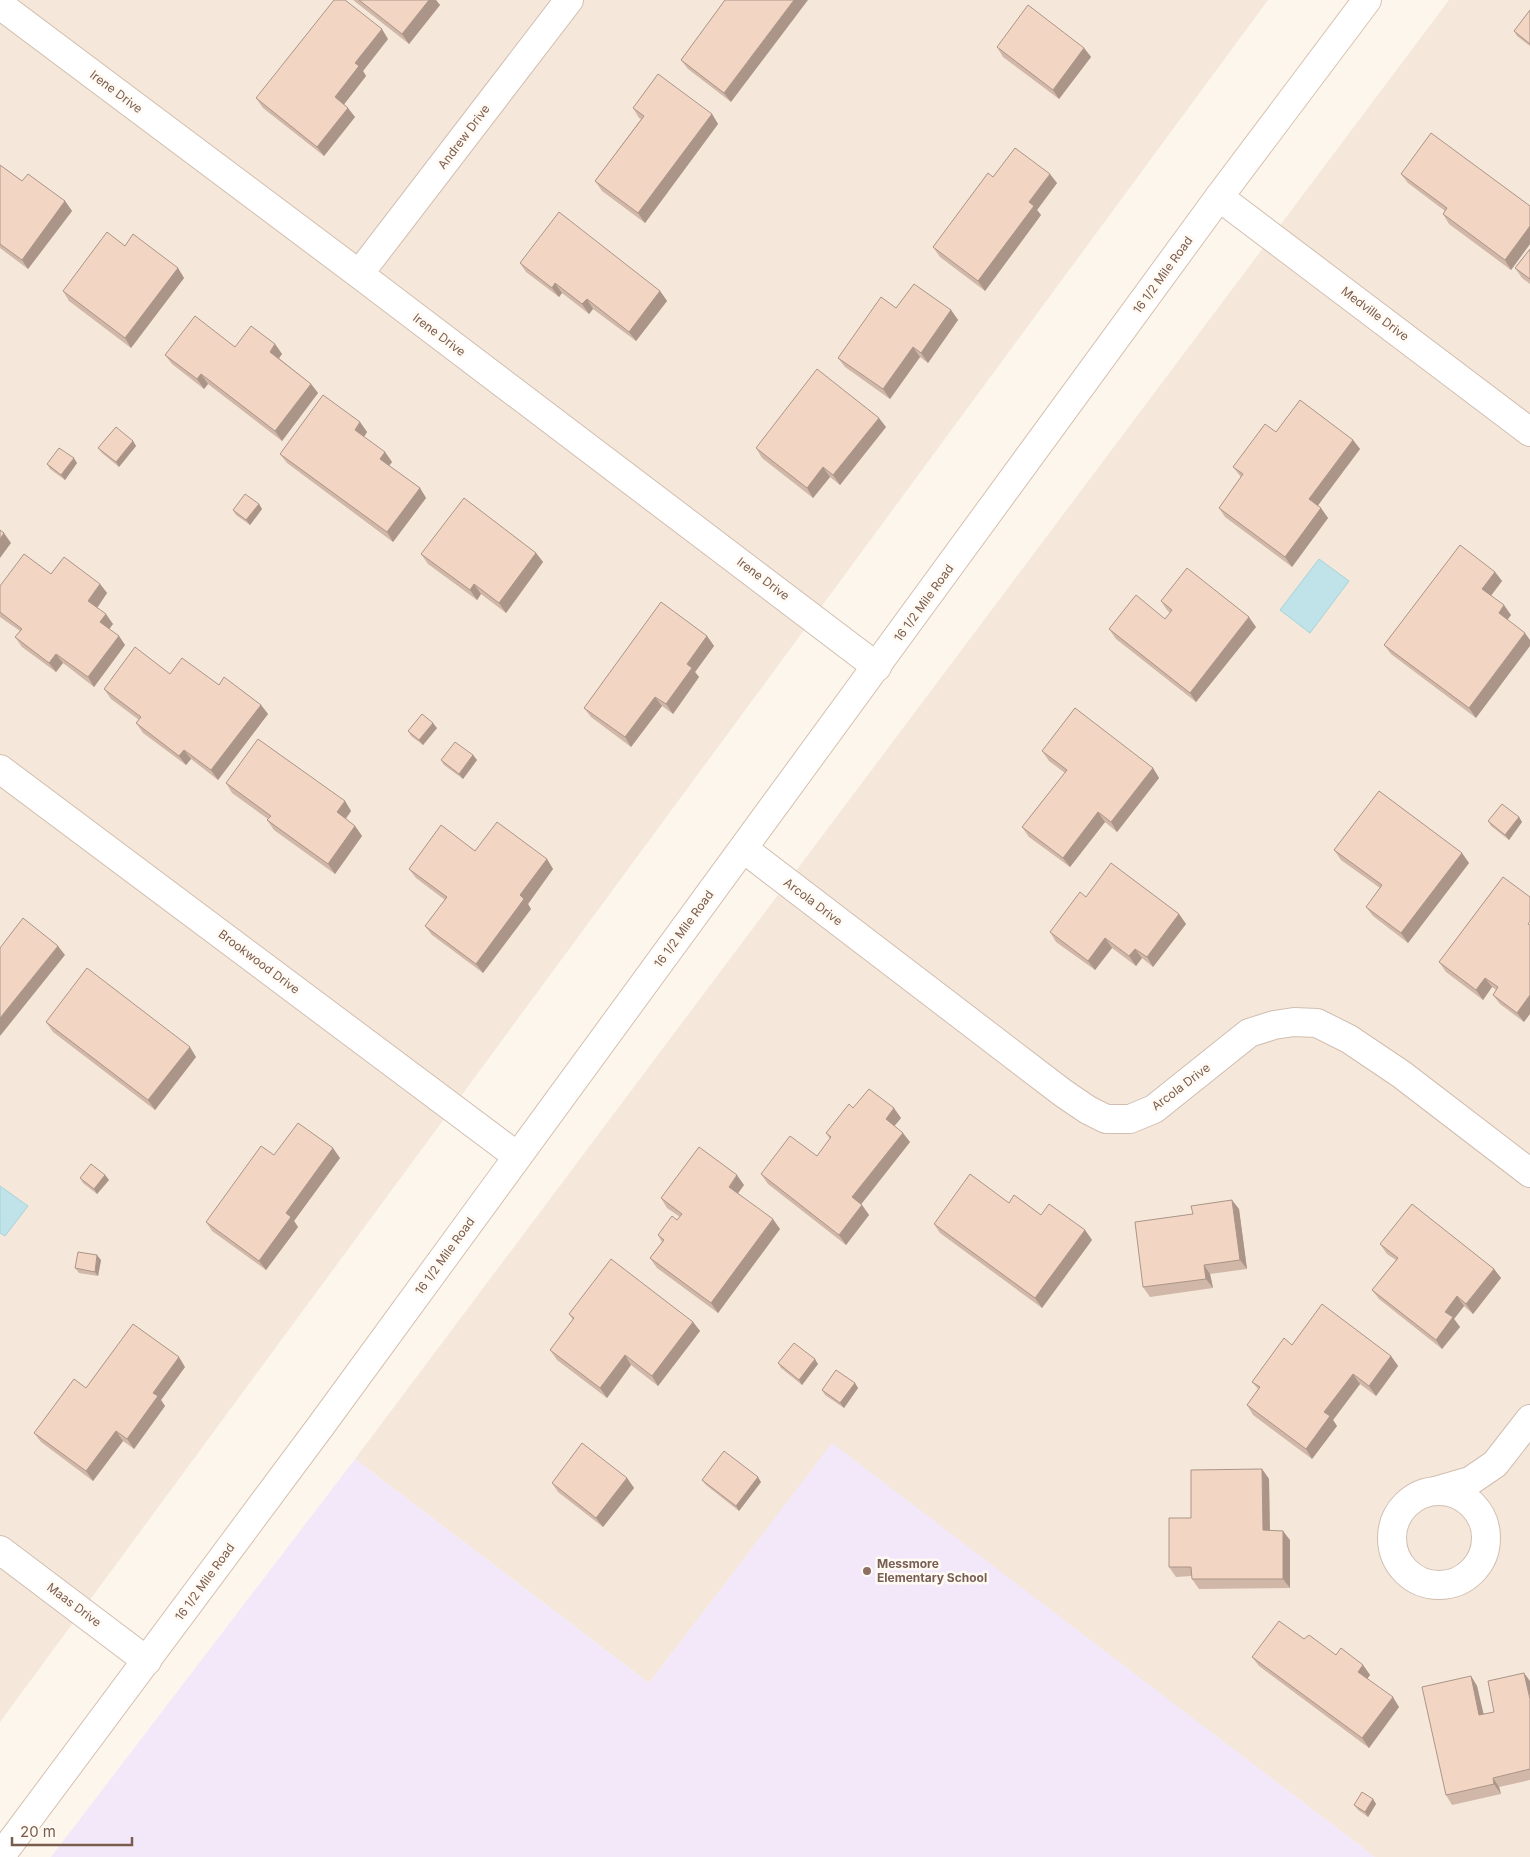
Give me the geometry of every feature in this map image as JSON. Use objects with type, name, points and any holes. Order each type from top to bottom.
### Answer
[{"type":"street","name":"Andrew Drive","points":[[359,274],[569,0]]},
{"type":"street","name":"16 1/2 Mile Road","points":[[0,1857],[320,1427],[1219,198],[1367,0]]},
{"type":"street","name":"Irene Drive","points":[[0,5],[877,666]]},
{"type":"street","name":"Medville Drive","points":[[1219,198],[1530,432]]},
{"type":"street","name":"Brookwood Drive","points":[[0,769],[518,1156]]},
{"type":"street","name":"Arcola Drive","points":[[744,849],[1063,1092],[1088,1110],[1106,1119],[1130,1119],[1154,1109],[1249,1034],[1274,1025],[1294,1022],[1317,1023],[1349,1039],[1401,1074],[1530,1172]]},
{"type":"street","points":[[1495,1464],[1486,1491],[1485,1524],[1487,1539],[1484,1554],[1476,1568],[1464,1578],[1450,1585],[1433,1586],[1417,1581],[1404,1572],[1395,1558],[1391,1542],[1393,1526],[1400,1512],[1410,1500],[1423,1493],[1470,1481],[1495,1464],[1530,1419]]},
{"type":"street","points":[[1438,1490],[1454,1493],[1467,1500],[1478,1511],[1485,1524]]},
{"type":"street","name":"Maas Drive","points":[[0,1550],[147,1661]]},
{"type":"shaded area","points":[[0,0],[1268,0],[0,1722]]},
{"type":"shaded area","points":[[1449,0],[1530,0],[1530,1857],[1375,1857],[832,1444],[649,1683],[355,1459]]},
{"type":"shaded area","name":"Messmore Elementary School","points":[[832,1443],[1375,1857],[51,1857],[355,1459],[649,1683]]},
{"type":"water","points":[[1319,559],[1349,581],[1310,633],[1280,610]]},
{"type":"water","points":[[0,1186],[28,1206],[5,1236],[0,1233]]},
{"type":"building","points":[[334,0],[345,0],[382,29],[355,63],[359,66],[335,97],[348,108],[317,147],[256,98]]},
{"type":"building","points":[[359,0],[429,0],[402,34]]},
{"type":"building","points":[[725,0],[794,0],[724,93],[681,60]]},
{"type":"building","points":[[1028,5],[1084,48],[1053,90],[997,47]]},
{"type":"building","points":[[1530,10],[1530,44],[1514,31]]},
{"type":"building","points":[[658,74],[712,114],[638,213],[595,181],[644,116],[633,108]]},
{"type":"building","points":[[1431,133],[1530,206],[1530,226],[1505,260],[1443,214],[1447,208],[1401,174]]},
{"type":"building","points":[[1015,148],[1050,174],[1029,202],[1034,206],[978,281],[933,247],[988,173],[993,177]]},
{"type":"building","points":[[0,165],[22,181],[28,174],[65,201],[22,260],[0,244]]},
{"type":"building","points":[[559,212],[660,291],[629,332],[587,299],[582,304],[555,283],[552,288],[520,263]]},
{"type":"building","points":[[107,232],[125,246],[133,234],[178,268],[125,338],[63,291]]},
{"type":"building","points":[[1530,249],[1530,279],[1515,268]]},
{"type":"building","points":[[914,284],[951,310],[921,353],[913,347],[883,389],[838,358],[881,297],[896,308]]},
{"type":"building","points":[[195,316],[235,347],[251,326],[275,344],[270,352],[311,384],[275,431],[201,374],[197,379],[165,355]]},
{"type":"building","points":[[817,369],[879,418],[833,475],[823,467],[807,488],[756,448]]},
{"type":"building","points":[[323,395],[360,422],[355,430],[385,452],[380,459],[420,488],[387,532],[280,454]]},
{"type":"building","points":[[1300,400],[1353,440],[1309,499],[1321,508],[1285,557],[1219,508],[1243,474],[1233,467],[1265,424],[1276,432]]},
{"type":"building","points":[[116,427],[133,441],[116,462],[98,448]]},
{"type":"building","points":[[59,448],[74,458],[61,475],[47,464]]},
{"type":"building","points":[[245,494],[259,504],[246,520],[233,510]]},
{"type":"building","points":[[464,498],[536,553],[499,603],[474,584],[470,590],[421,554]]},
{"type":"building","points":[[0,530],[4,533],[0,539]]},
{"type":"building","points":[[1460,545],[1495,572],[1482,589],[1504,605],[1499,613],[1525,633],[1469,708],[1384,645]]},
{"type":"building","points":[[24,554],[51,574],[64,557],[100,584],[88,601],[106,614],[100,622],[119,636],[88,677],[56,654],[49,663],[15,637],[22,629],[0,612],[0,586]]},
{"type":"building","points":[[1187,568],[1249,617],[1190,693],[1109,629],[1136,595],[1165,619],[1172,610],[1161,601]]},
{"type":"building","points":[[661,602],[707,636],[687,664],[692,668],[666,704],[655,697],[625,737],[584,708]]},
{"type":"building","points":[[135,647],[170,674],[182,658],[219,685],[224,677],[261,705],[211,770],[184,750],[179,756],[136,723],[141,717],[104,689]]},
{"type":"building","points":[[1075,708],[1153,768],[1111,822],[1098,812],[1063,858],[1022,827],[1067,770],[1042,751]]},
{"type":"building","points":[[422,714],[433,723],[419,740],[408,731]]},
{"type":"building","points":[[258,739],[345,801],[337,812],[355,826],[328,864],[267,820],[271,816],[226,783]]},
{"type":"building","points":[[455,742],[473,755],[459,774],[441,760]]},
{"type":"building","points":[[1379,791],[1462,853],[1401,933],[1366,907],[1382,885],[1334,850]]},
{"type":"building","points":[[1502,804],[1519,817],[1505,835],[1488,821]]},
{"type":"building","points":[[497,822],[547,859],[520,895],[524,899],[476,964],[425,926],[447,897],[409,869],[441,825],[475,851]]},
{"type":"building","points":[[1111,863],[1179,914],[1147,957],[1135,949],[1129,956],[1105,938],[1088,961],[1050,932],[1080,892],[1086,897]]},
{"type":"building","points":[[1503,877],[1530,897],[1530,921],[1528,924],[1530,925],[1530,995],[1517,1013],[1493,995],[1498,987],[1485,978],[1476,990],[1439,962]]},
{"type":"building","points":[[23,918],[58,946],[0,1018],[0,948]]},
{"type":"building","points":[[87,968],[190,1047],[148,1100],[46,1022]]},
{"type":"building","points":[[869,1089],[894,1108],[886,1119],[903,1133],[852,1197],[862,1205],[839,1235],[761,1174],[790,1136],[817,1156],[831,1137],[826,1133],[849,1104],[853,1108]]},
{"type":"building","points":[[298,1123],[333,1148],[286,1213],[291,1217],[259,1261],[206,1222],[261,1146],[274,1155]]},
{"type":"building","points":[[699,1147],[737,1175],[729,1187],[773,1219],[711,1303],[650,1258],[664,1240],[658,1235],[672,1216],[677,1220],[682,1214],[661,1198]]},
{"type":"building","points":[[91,1164],[105,1175],[94,1189],[80,1178]]},
{"type":"building","points":[[970,1174],[1009,1203],[1014,1195],[1041,1215],[1049,1204],[1085,1230],[1035,1298],[934,1224]]},
{"type":"building","points":[[1232,1200],[1240,1260],[1204,1265],[1206,1279],[1143,1287],[1135,1222],[1193,1214],[1191,1206]]},
{"type":"building","points":[[1412,1204],[1494,1269],[1466,1304],[1457,1296],[1445,1312],[1453,1317],[1436,1340],[1372,1290],[1398,1258],[1380,1244]]},
{"type":"building","points":[[78,1252],[97,1255],[95,1272],[75,1268]]},
{"type":"building","points":[[611,1259],[693,1322],[652,1376],[625,1355],[600,1388],[550,1350],[574,1318],[569,1314]]},
{"type":"building","points":[[1322,1304],[1391,1356],[1369,1386],[1353,1374],[1324,1412],[1330,1416],[1306,1449],[1247,1405],[1260,1387],[1252,1382],[1284,1338],[1292,1345]]},
{"type":"building","points":[[133,1324],[179,1357],[153,1393],[158,1396],[127,1439],[116,1431],[86,1471],[34,1433],[74,1379],[86,1388]]},
{"type":"building","points":[[794,1343],[815,1359],[799,1380],[778,1363]]},
{"type":"building","points":[[836,1370],[855,1383],[840,1403],[822,1390]]},
{"type":"building","points":[[582,1443],[627,1478],[596,1518],[552,1483]]},
{"type":"building","points":[[724,1451],[758,1477],[736,1506],[702,1480]]},
{"type":"building","points":[[1262,1469],[1263,1530],[1283,1531],[1283,1579],[1192,1579],[1191,1567],[1169,1567],[1169,1518],[1191,1518],[1191,1470]]},
{"type":"building","points":[[1279,1621],[1304,1639],[1309,1635],[1336,1655],[1341,1648],[1363,1665],[1358,1672],[1393,1697],[1362,1738],[1252,1657]]},
{"type":"building","points":[[1524,1673],[1530,1699],[1530,1769],[1493,1778],[1494,1784],[1446,1795],[1422,1687],[1471,1676],[1479,1715],[1494,1712],[1488,1681]]},
{"type":"building","points":[[1362,1792],[1373,1799],[1365,1812],[1354,1805]]},
{"type":"place","name":"Messmore Elementary School","points":[[867,1571]]}]
